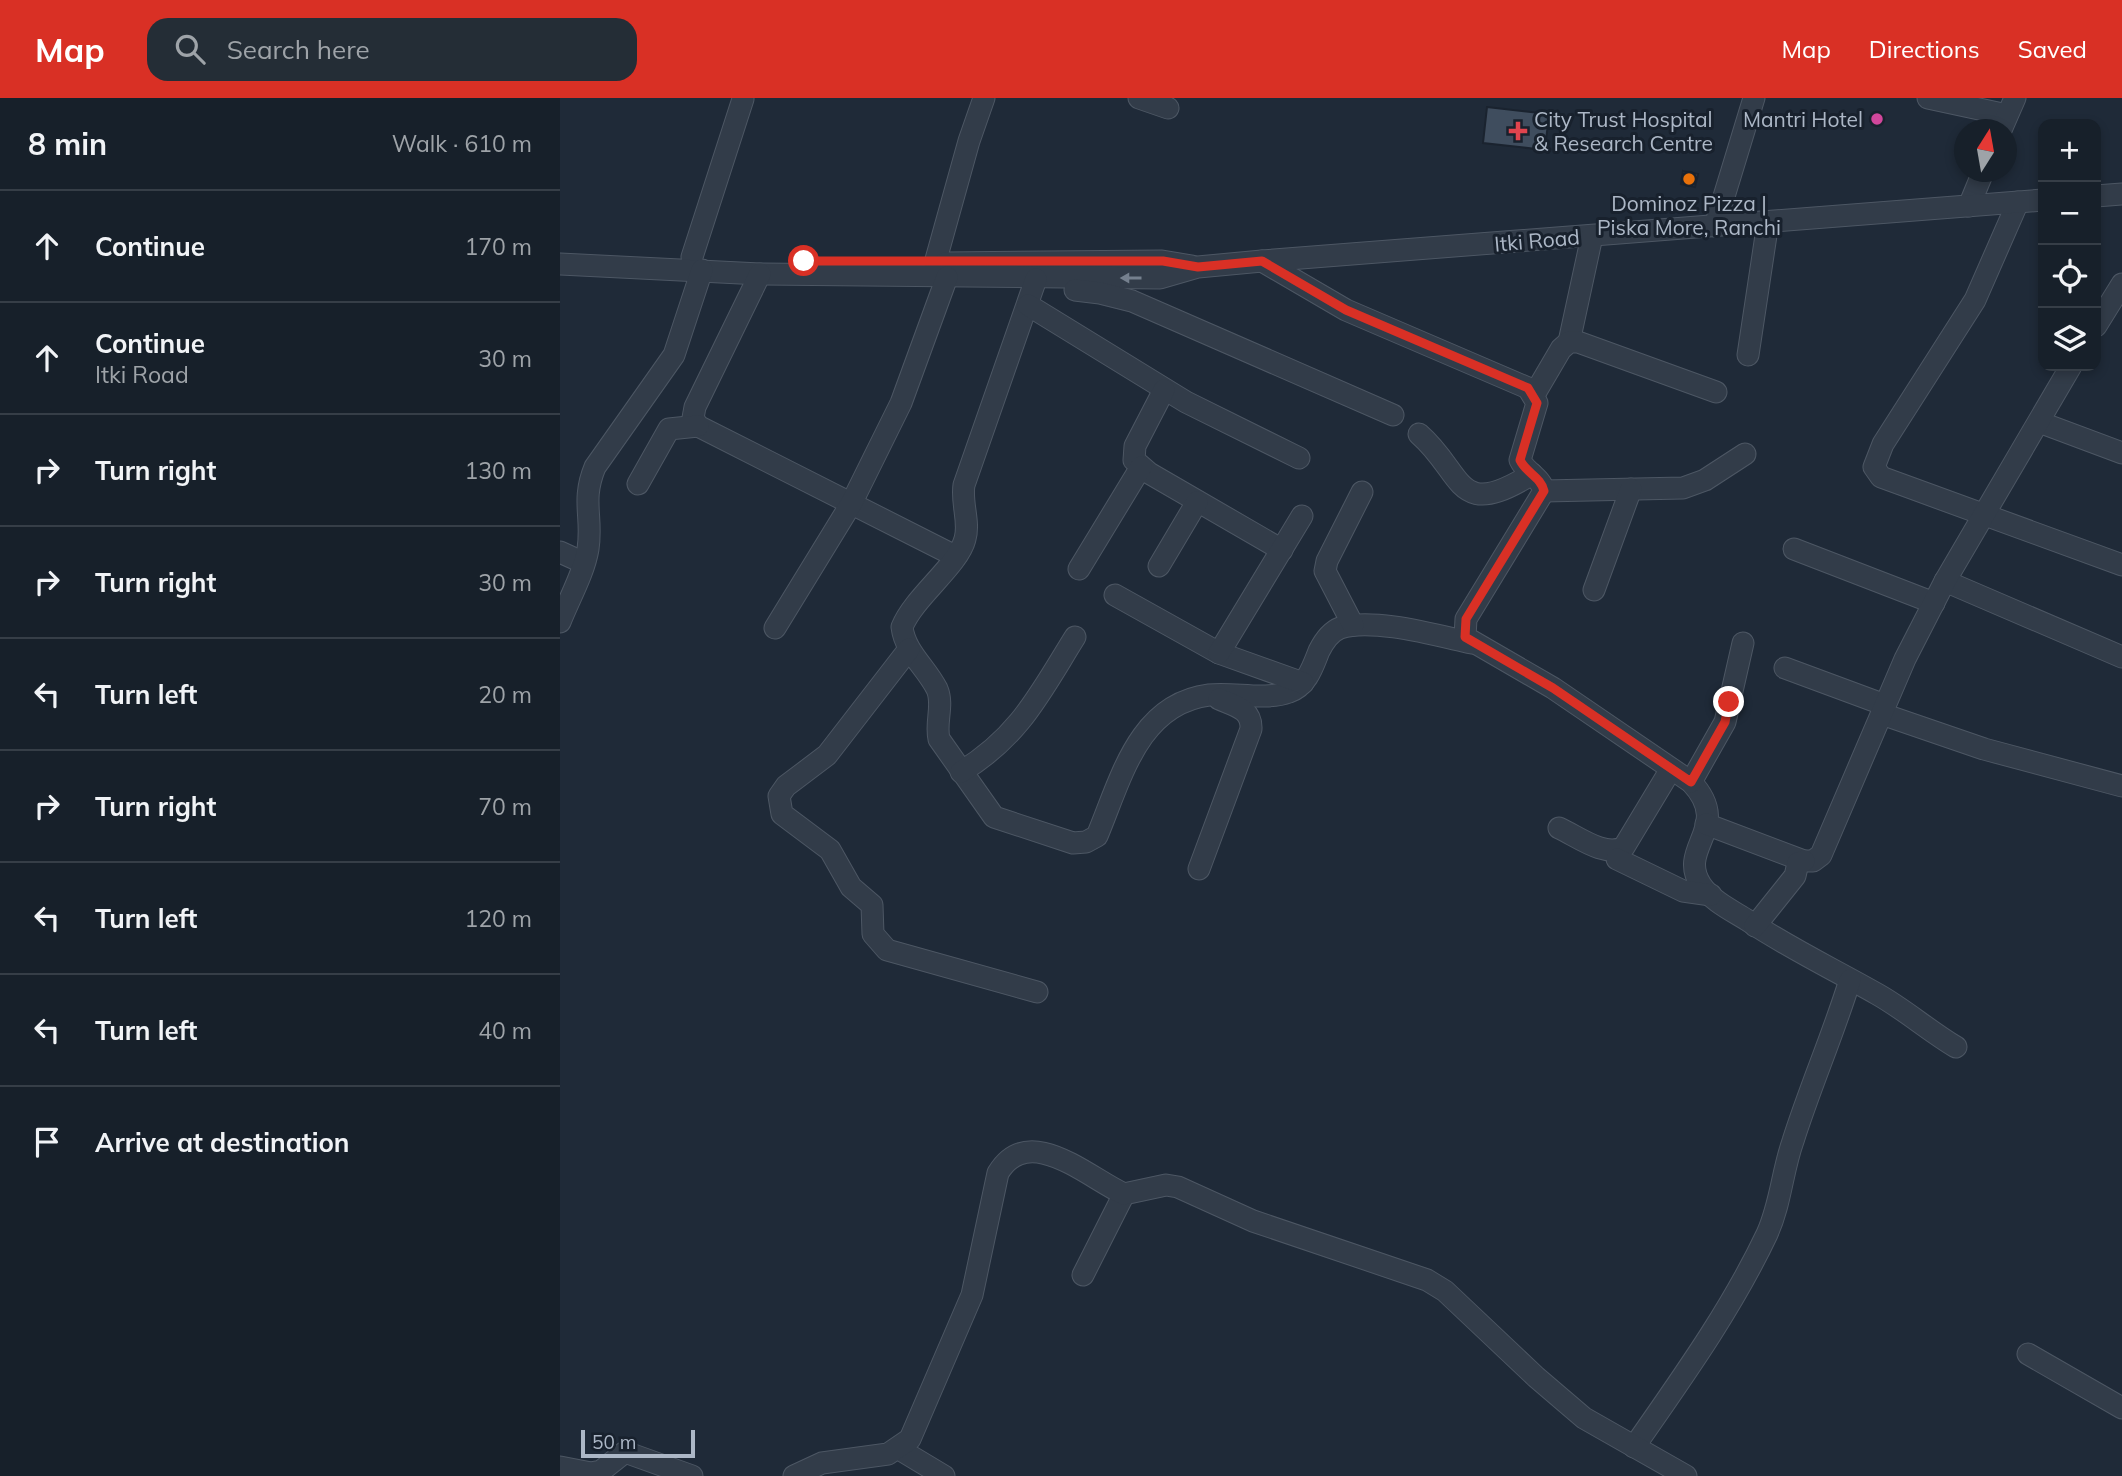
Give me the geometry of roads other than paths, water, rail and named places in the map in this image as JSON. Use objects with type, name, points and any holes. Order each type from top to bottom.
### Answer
[{"type":"street","points":[[775,628],[851,504],[901,403],[941,270],[969,141],[984,98]]},
{"type":"street","points":[[1139,98],[1168,108]]},
{"type":"street","points":[[1715,226],[1754,98]]},
{"type":"street","points":[[1928,98],[2008,114]]},
{"type":"street","points":[[560,622],[584,562],[588,536],[586,498],[592,475],[674,355],[743,99]]},
{"type":"street","points":[[1969,206],[1979,182]]},
{"type":"street","points":[[2101,196],[2122,194]]},
{"type":"street","name":"Itki Road","points":[[1198,267],[2038,200]]},
{"type":"street","points":[[2018,202],[1975,300],[1883,444],[1874,467],[1881,477],[2122,565]]},
{"type":"street","points":[[1748,355],[1768,222]]},
{"type":"street","points":[[1534,395],[1561,349],[1569,341],[1592,236]]},
{"type":"street","points":[[560,251],[697,263],[760,274],[1163,261],[1198,267]]},
{"type":"street","points":[[1262,261],[1346,310],[1528,388],[1537,403],[1520,453],[1523,467],[1538,483]]},
{"type":"street","points":[[560,264],[697,263],[941,270],[1033,290],[1100,293],[1125,299],[1393,415]]},
{"type":"street","points":[[1033,290],[1160,278],[1198,267]]},
{"type":"street","points":[[760,274],[695,407],[693,418],[698,426],[955,556]]},
{"type":"street","points":[[2101,318],[2122,284]]},
{"type":"street","points":[[1033,290],[1164,390],[1299,458]]},
{"type":"street","points":[[1033,290],[964,485],[966,537],[955,556],[905,618],[902,635],[941,700],[937,729],[939,738],[994,817],[1073,843],[1086,842],[1097,836],[1125,769],[1154,720],[1169,707],[1210,695],[1276,695],[1292,691],[1303,683],[1312,671],[1328,635],[1353,625],[1413,630],[1472,643],[1553,688],[1691,782],[1708,805],[1706,824],[1695,860],[1695,871],[1701,885],[1711,895],[1799,954],[1892,1003],[1923,1027],[1956,1047]]},
{"type":"street","points":[[1569,341],[1716,392]]},
{"type":"street","points":[[1755,926],[1795,877],[1798,863],[1813,861],[1821,855],[1883,710],[1945,581],[2068,371]]},
{"type":"street","points":[[1164,390],[1132,454],[1141,467],[1282,550]]},
{"type":"street","points":[[2039,422],[2122,453]]},
{"type":"street","points":[[638,484],[669,429],[698,426]]},
{"type":"street","points":[[1419,434],[1436,450],[1451,476],[1467,489],[1480,494],[1538,483],[1631,489],[1691,486],[1745,454]]},
{"type":"street","points":[[1079,569],[1141,467]]},
{"type":"street","points":[[1472,643],[1463,629],[1466,619],[1538,483]]},
{"type":"street","points":[[1594,590],[1631,489]]},
{"type":"street","points":[[1353,625],[1325,571],[1326,561],[1362,492]]},
{"type":"street","points":[[1159,566],[1197,502]]},
{"type":"street","points":[[1219,653],[1302,516]]},
{"type":"street","points":[[1794,549],[1934,603]]},
{"type":"street","points":[[560,552],[584,562]]},
{"type":"street","points":[[1945,581],[2122,657]]},
{"type":"street","points":[[1115,595],[1219,653],[1303,683]]},
{"type":"street","points":[[961,772],[983,759],[1019,726],[1075,637]]},
{"type":"street","points":[[1691,782],[1725,722],[1743,643]]},
{"type":"street","points":[[909,649],[827,755],[786,786],[779,796],[782,814],[836,857],[851,887],[872,905],[873,934],[887,950],[1037,992]]},
{"type":"street","points":[[1785,668],[1984,749],[2122,786]]},
{"type":"street","points":[[1199,869],[1251,729],[1251,719],[1246,711],[1210,695]]},
{"type":"street","points":[[1559,828],[1607,851],[1624,847],[1671,769]]},
{"type":"street","points":[[1706,824],[1804,861]]},
{"type":"street","points":[[1617,859],[1682,891],[1711,895]]},
{"type":"street","points":[[1634,1447],[1712,1335],[1766,1235],[1783,1191],[1792,1143],[1830,1043],[1850,980]]},
{"type":"street","points":[[794,1476],[822,1463],[888,1454],[899,1449],[910,1438],[972,1294],[994,1187],[1006,1160],[1019,1152],[1055,1156],[1124,1194],[1166,1185],[1178,1187],[1253,1221],[1427,1280],[1445,1291],[1565,1403],[1686,1476]]},
{"type":"street","points":[[1083,1275],[1124,1194]]},
{"type":"street","points":[[2028,1354],[2122,1408]]},
{"type":"street","points":[[899,1449],[944,1476]]},
{"type":"street","points":[[560,1467],[591,1473],[601,1471],[625,1452],[692,1476]]},
{"type":"place","name":"Mantri Hotel","points":[[1877,119]]},
{"type":"place","name":"City Trust Hospital & Research Centre","points":[[1518,131]]},
{"type":"place","name":"Dominoz Pizza | Piska More, Ranchi","points":[[1689,179]]}]
